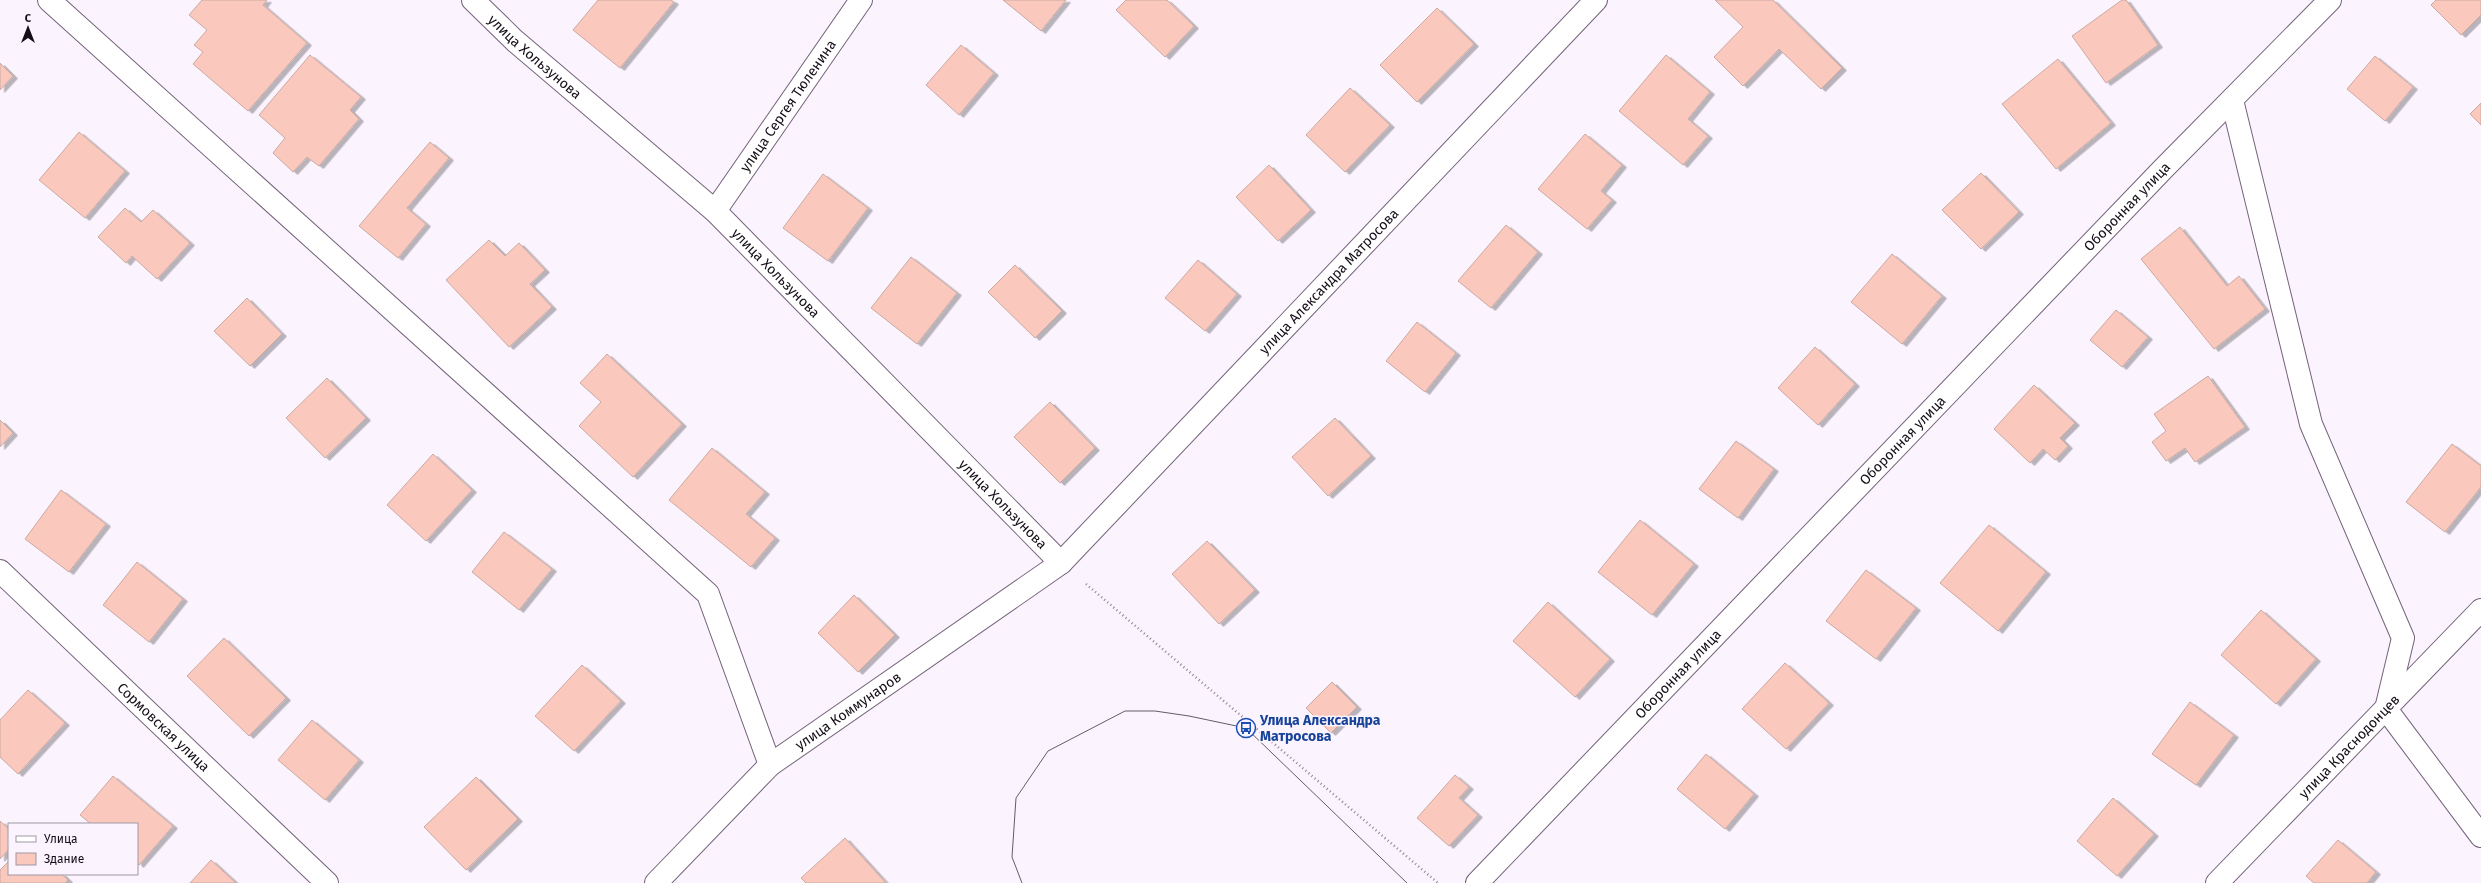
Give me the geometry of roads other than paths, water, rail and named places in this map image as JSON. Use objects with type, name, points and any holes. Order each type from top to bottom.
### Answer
[{"type":"street","points":[[49,0],[708,594],[770,765]]},
{"type":"street","name":"улица Хользунова","points":[[474,0],[515,41],[715,211],[1061,563]]},
{"type":"street","name":"улица Сергея Тюленина","points":[[715,211],[861,0]]},
{"type":"street","name":"улица Александра Матросова","points":[[1061,563],[1596,0]]},
{"type":"street","name":"Оборонная улица","points":[[1477,883],[2086,249],[2330,0]]},
{"type":"street","points":[[2232,100],[2311,424],[2403,638],[2386,709],[2481,836]]},
{"type":"street","name":"улица Коммунаров","points":[[656,883],[770,765],[1061,563]]},
{"type":"street","name":"Сормовская улица","points":[[0,571],[327,883]]},
{"type":"street","name":"улица Краснодонцев","points":[[2217,883],[2481,610]]},
{"type":"tram line","points":[[1022,883],[1012,857],[1016,798],[1048,751],[1125,711],[1155,711],[1189,716],[1246,728],[1407,883]]},
{"type":"place","name":"Улица Александра Матросова","points":[[1246,728]]}]
